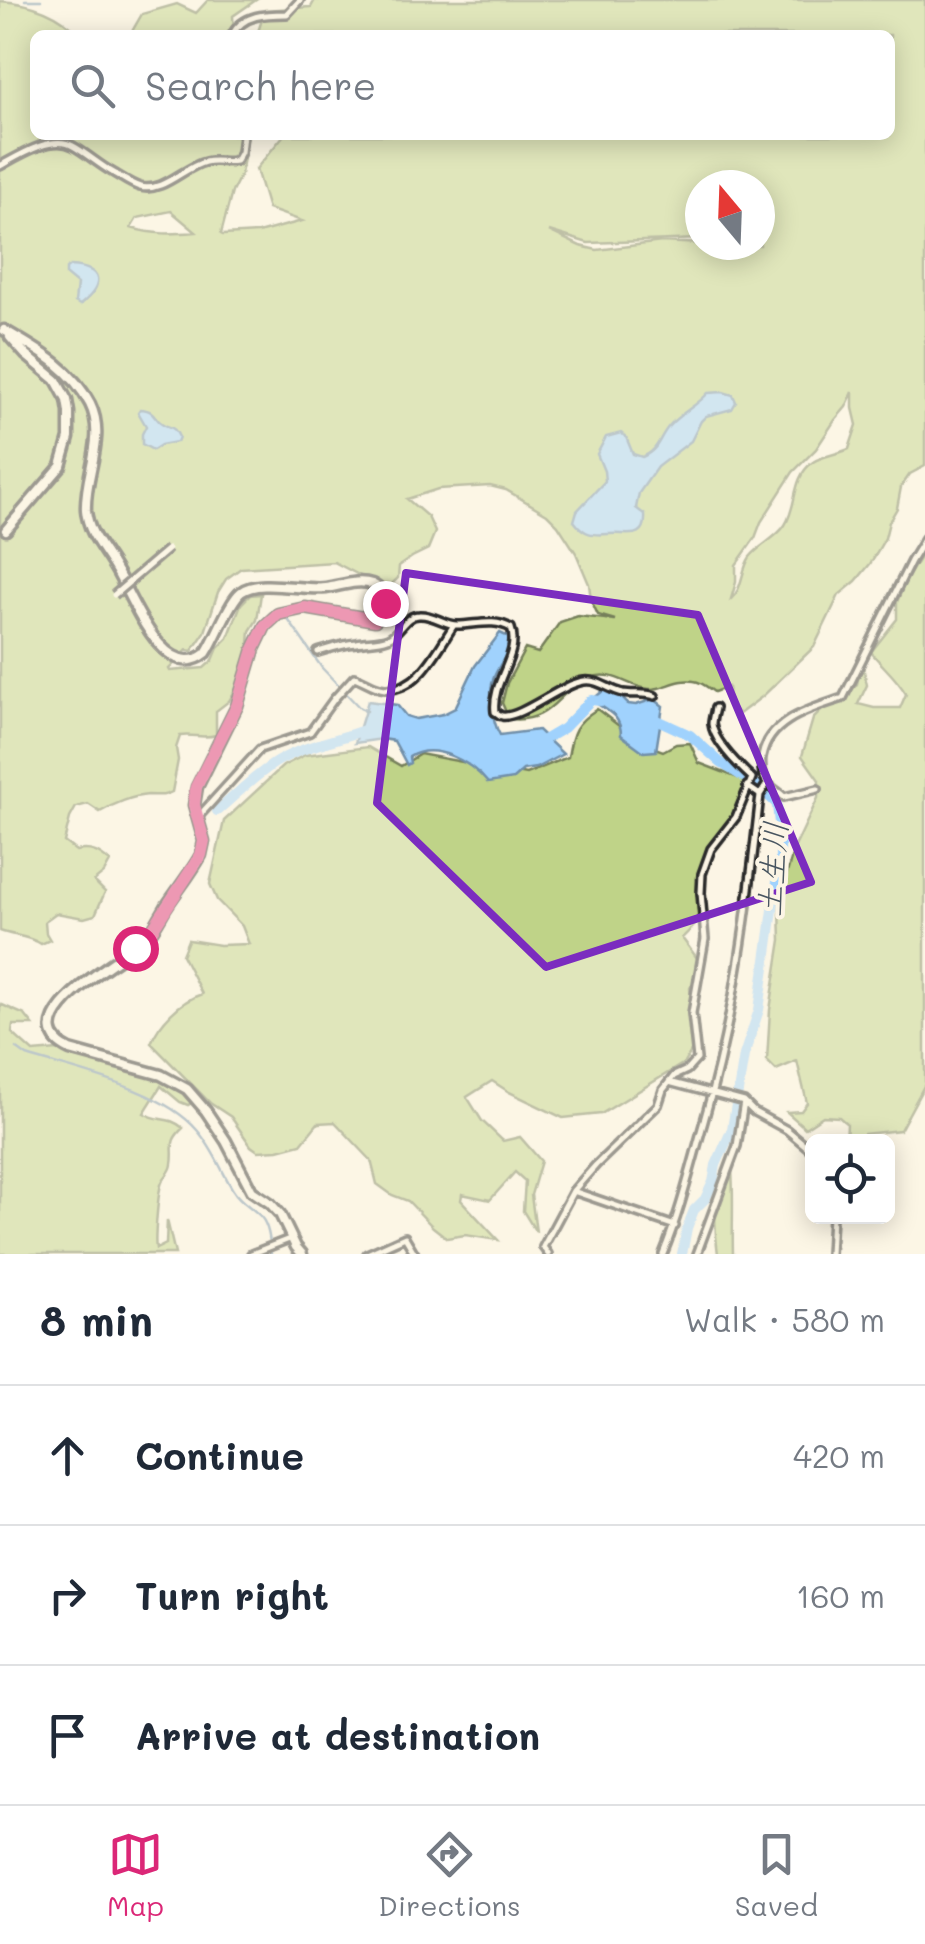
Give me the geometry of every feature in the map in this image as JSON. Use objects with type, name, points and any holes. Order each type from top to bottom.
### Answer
[{"type":"street","points":[[235,30],[244,21],[264,14],[288,14],[300,0]]},
{"type":"street","points":[[0,166],[58,142],[70,144],[138,186],[152,187],[208,161],[236,161],[243,140]]},
{"type":"street","points":[[2,328],[56,380],[69,412],[69,438],[61,466],[6,530]]},
{"type":"street","points":[[2,328],[48,355],[72,378],[89,403],[96,418],[97,437],[87,490],[90,529],[138,616],[175,658],[198,660],[206,654],[235,598],[247,588],[324,588],[364,582],[381,590],[384,610],[375,620],[305,608],[278,614],[265,626],[237,706],[196,787],[194,805],[204,841],[201,855],[150,933],[60,1004],[52,1028],[61,1046],[161,1075],[186,1089],[226,1141],[252,1191],[280,1214],[302,1254]]},
{"type":"street","points":[[818,789],[784,797],[767,784],[761,763],[764,750],[786,722],[844,698],[925,538]]},
{"type":"street","points":[[114,595],[168,549]]},
{"type":"street","points":[[318,652],[387,638],[419,615],[454,625],[498,622],[512,628],[514,642],[494,700],[496,712],[503,716],[582,681],[590,680],[619,692],[655,696]]},
{"type":"street","points":[[198,818],[255,753],[310,732],[354,678],[384,689],[409,684],[454,625]]},
{"type":"street","points":[[548,1254],[544,1247],[573,1191],[658,1104],[668,1082],[696,1059],[692,1012],[704,950],[702,874],[712,850],[736,817],[752,778],[731,759],[716,734],[712,726],[716,708]]},
{"type":"street","points":[[664,1254],[713,1094],[738,969],[760,794],[767,784]]},
{"type":"street","points":[[747,786],[760,794]]},
{"type":"street","points":[[668,1082],[744,1102],[805,1145]]},
{"type":"street","points":[[697,1254],[737,1146],[744,1102]]},
{"type":"street","points":[[573,1191],[675,1226]]},
{"type":"street","points":[[830,1254],[832,1224]]},
{"type":"street","points":[[251,1254],[292,1238]]},
{"type":"street","points":[[368,1254],[405,1238],[415,1254]]},
{"type":"highlighted area","points":[[406,573],[698,615],[811,882],[546,967],[377,803]]},
{"type":"green space","points":[[208,0],[256,0],[233,16],[234,30],[133,30],[142,14],[177,4],[196,13]]},
{"type":"green space","points":[[315,0],[925,0],[925,466],[910,474],[901,487],[885,538],[870,564],[839,595],[814,647],[739,714],[730,704],[728,687],[714,692],[700,682],[688,681],[649,689],[598,676],[578,683],[536,716],[509,719],[502,703],[507,683],[525,649],[538,653],[560,622],[578,616],[615,620],[598,615],[576,553],[558,525],[506,490],[490,486],[438,489],[407,499],[428,517],[435,532],[428,549],[399,566],[398,578],[390,586],[376,584],[334,562],[241,568],[226,579],[218,592],[205,632],[192,651],[187,650],[169,669],[204,668],[228,638],[241,604],[250,595],[261,594],[257,620],[250,631],[247,669],[229,701],[216,711],[216,735],[180,736],[172,792],[130,799],[100,812],[88,804],[76,807],[64,842],[76,851],[94,852],[110,862],[94,881],[105,892],[95,915],[84,918],[56,913],[45,921],[50,940],[41,944],[0,931],[0,1],[43,10],[73,30],[30,30],[30,140],[247,140],[223,235],[258,233],[302,221],[268,209],[256,169],[280,140],[895,140],[895,30],[259,30],[265,10],[311,7]],"holes":[[[171,211],[196,232],[164,233],[131,228],[137,218]],[[853,392],[857,425],[849,449],[806,468],[785,525],[750,557],[731,599],[736,565],[761,522]]]},
{"type":"green space","points":[[925,549],[925,1084],[900,1130],[846,1134],[847,1124],[839,1117],[823,1116],[805,1128],[787,1112],[801,1111],[807,1103],[797,1061],[776,1070],[767,1061],[785,880],[794,849],[818,798],[819,780],[802,756],[813,719],[827,705],[845,699],[857,684],[862,662],[867,685],[858,704],[900,708],[906,694],[871,652],[897,619],[897,602]]},
{"type":"green space","points":[[597,709],[641,743],[663,751],[676,744],[690,743],[699,763],[746,781],[742,805],[710,849],[697,879],[704,916],[682,938],[703,966],[690,988],[695,1045],[684,1063],[601,1114],[563,1118],[492,1081],[467,1097],[482,1121],[503,1141],[520,1137],[541,1161],[531,1195],[536,1232],[523,1211],[525,1181],[515,1172],[490,1200],[462,1194],[461,1200],[498,1240],[465,1235],[447,1238],[408,1201],[377,1184],[371,1160],[335,1122],[318,1123],[301,1144],[258,1151],[251,1146],[231,1117],[210,1103],[151,1043],[171,1014],[202,994],[182,955],[188,940],[249,944],[242,926],[217,900],[210,884],[224,821],[283,766],[305,755],[368,747],[401,766],[420,754],[526,774],[568,757],[576,729]]},
{"type":"green space","points":[[0,1004],[25,1015],[33,1025],[13,1025],[12,1033],[33,1052],[58,1050],[167,1076],[195,1101],[188,1105],[180,1102],[161,1086],[144,1113],[183,1128],[173,1142],[171,1167],[161,1185],[156,1227],[156,1249],[166,1244],[167,1220],[175,1254],[0,1254]]},
{"type":"green space","points":[[728,1169],[732,1170],[733,1254],[718,1254],[716,1197]]},
{"type":"water","points":[[70,266],[90,270],[97,279],[97,285],[80,305],[75,302],[77,284],[66,275]]},
{"type":"water","points":[[708,393],[733,395],[736,402],[732,409],[706,416],[691,441],[657,467],[639,493],[636,508],[645,515],[643,529],[634,534],[594,534],[578,526],[574,521],[577,511],[605,481],[597,454],[606,437],[621,433],[633,454],[642,457],[655,448],[673,421]]},
{"type":"water","points":[[140,409],[174,429],[179,437],[177,442],[153,450],[142,444],[146,426]]},
{"type":"water","points":[[500,633],[515,640],[492,683],[492,706],[500,735],[538,730],[563,754],[523,770],[513,779],[488,783],[452,756],[419,753],[409,757],[407,765],[394,741],[355,743],[368,701],[397,705],[406,716],[416,719],[455,708],[475,666]]},
{"type":"water","points":[[604,690],[615,692],[628,704],[654,699],[663,706],[656,751],[644,752],[621,735],[616,718],[592,700]]},
{"type":"waterway","points":[[25,0],[41,0]]},
{"type":"waterway","points":[[287,618],[322,668],[367,711]]},
{"type":"waterway","name":"土生川","points":[[535,745],[564,728],[591,700],[601,701]]},
{"type":"waterway","name":"土生川","points":[[651,717],[690,735],[721,763],[759,787],[777,804],[780,833],[780,860],[759,1010],[744,1055],[732,1129],[713,1182],[694,1210],[682,1254]]},
{"type":"waterway","name":"土生川","points":[[217,811],[278,761],[367,729]]},
{"type":"waterway","points":[[16,1048],[27,1056],[141,1093],[182,1116],[208,1144],[236,1194],[264,1221],[271,1254]]},
{"type":"route","points":[[135,948],[150,933],[201,855],[204,841],[194,805],[196,787],[237,706],[265,626],[278,614],[305,608],[375,620],[383,613],[385,603]]}]
